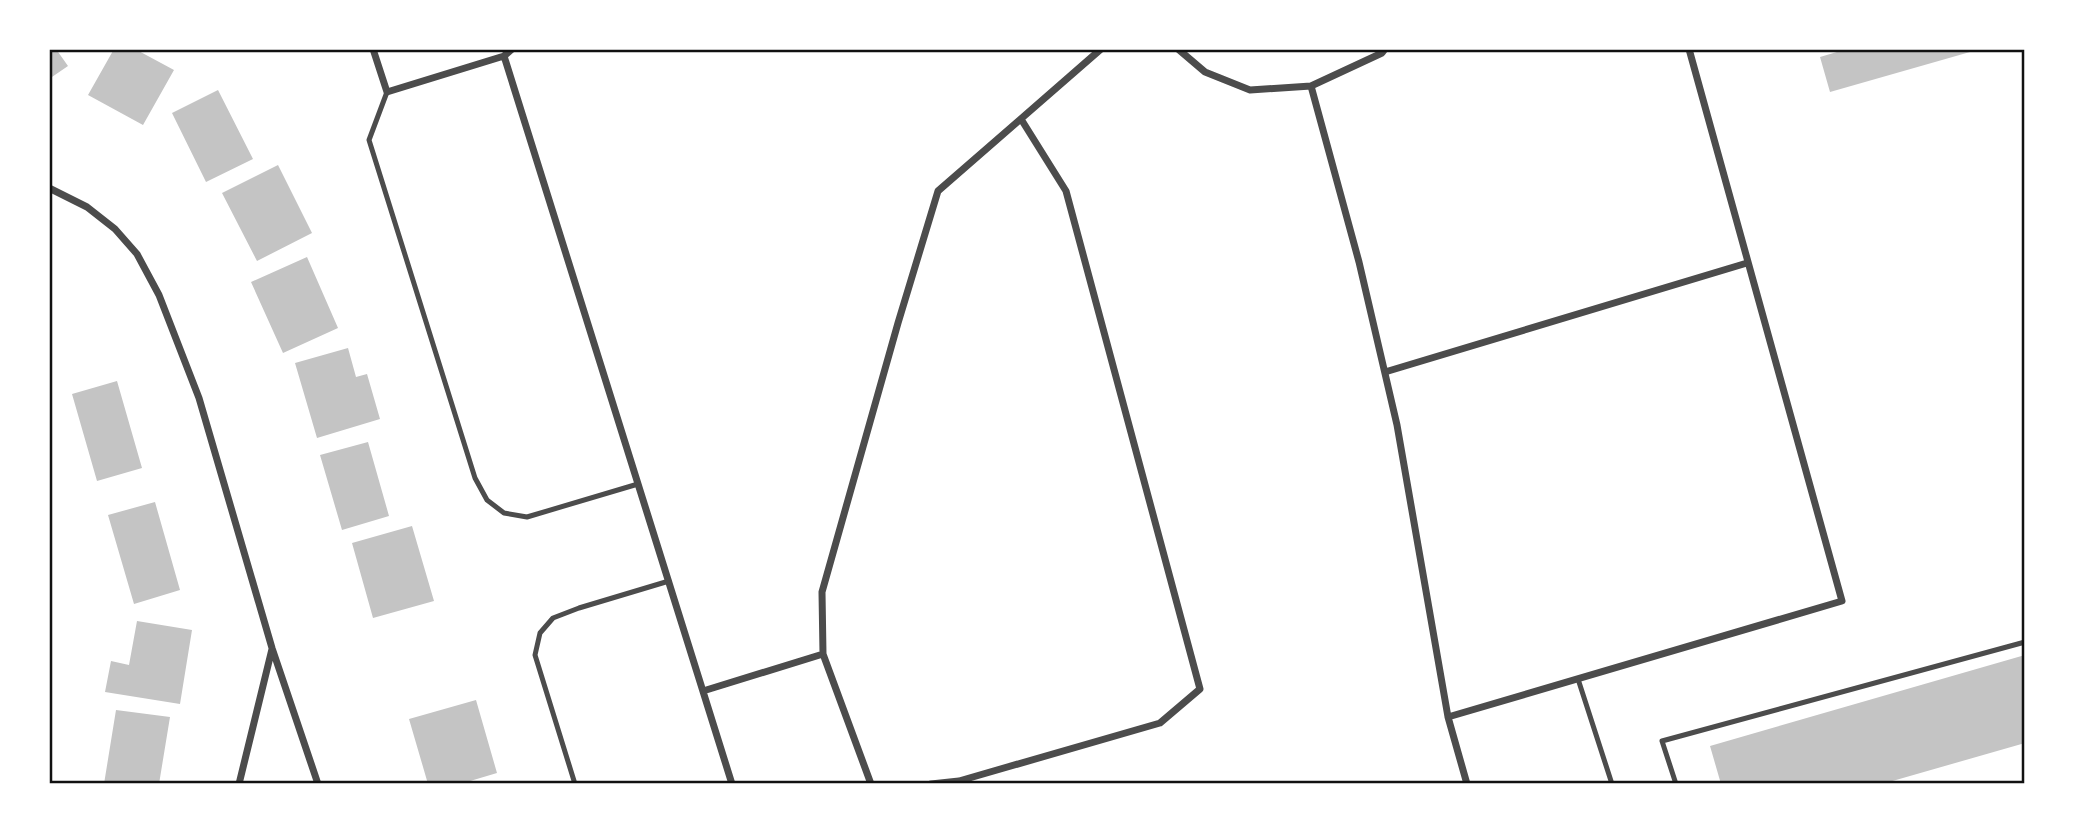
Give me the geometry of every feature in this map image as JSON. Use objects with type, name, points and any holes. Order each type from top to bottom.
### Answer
[{"type":"street","points":[[373,49],[387,92],[503,56],[512,49]]},
{"type":"street","points":[[870,784],[823,654],[822,592],[898,323],[939,191],[1101,49]]},
{"type":"street","points":[[1178,49],[1205,72],[1251,90],[1311,86],[1382,53],[1385,49]]},
{"type":"street","points":[[1448,717],[1842,601],[1689,49]]},
{"type":"street","points":[[503,56],[733,784]]},
{"type":"street","points":[[1311,86],[1359,262],[1397,425],[1448,717],[1468,784]]},
{"type":"street","points":[[932,784],[959,781],[1160,723],[1199,690],[1066,191],[1021,119]]},
{"type":"street","points":[[49,188],[87,207],[116,229],[138,254],[159,295],[198,398],[272,648],[318,784]]},
{"type":"street","points":[[1385,372],[1747,263]]},
{"type":"street","points":[[239,784],[272,648]]},
{"type":"street","points":[[703,691],[823,654]]},
{"type":"lane","points":[[387,92],[369,140],[475,478],[487,500],[504,513],[527,517],[638,484]]},
{"type":"lane","points":[[575,784],[535,655],[540,633],[553,618],[668,581]]},
{"type":"lane","points":[[1676,784],[1662,741],[2025,642]]},
{"type":"lane","points":[[1578,679],[1612,784]]},
{"type":"building","points":[[49,49],[56,49],[68,66],[49,79]]},
{"type":"building","points":[[114,49],[135,49],[174,70],[143,125],[88,95]]},
{"type":"building","points":[[1847,49],[1977,50],[1830,92],[1820,57]]},
{"type":"building","points":[[218,90],[253,159],[206,182],[172,113]]},
{"type":"building","points":[[278,165],[312,233],[257,261],[222,193]]},
{"type":"building","points":[[307,257],[338,328],[283,353],[251,282]]},
{"type":"building","points":[[348,348],[356,377],[367,374],[380,419],[317,438],[295,363]]},
{"type":"building","points":[[117,381],[142,468],[97,481],[72,394]]},
{"type":"building","points":[[368,442],[389,516],[342,530],[320,455]]},
{"type":"building","points":[[155,502],[180,590],[134,604],[108,515]]},
{"type":"building","points":[[412,526],[434,601],[373,618],[352,543]]},
{"type":"building","points":[[137,621],[192,630],[180,704],[105,692],[111,661],[129,665]]},
{"type":"building","points":[[2025,655],[2025,743],[1882,784],[1721,784],[1710,746]]},
{"type":"building","points":[[476,700],[497,773],[460,784],[428,784],[409,719]]},
{"type":"building","points":[[116,710],[170,717],[159,784],[104,784]]}]
